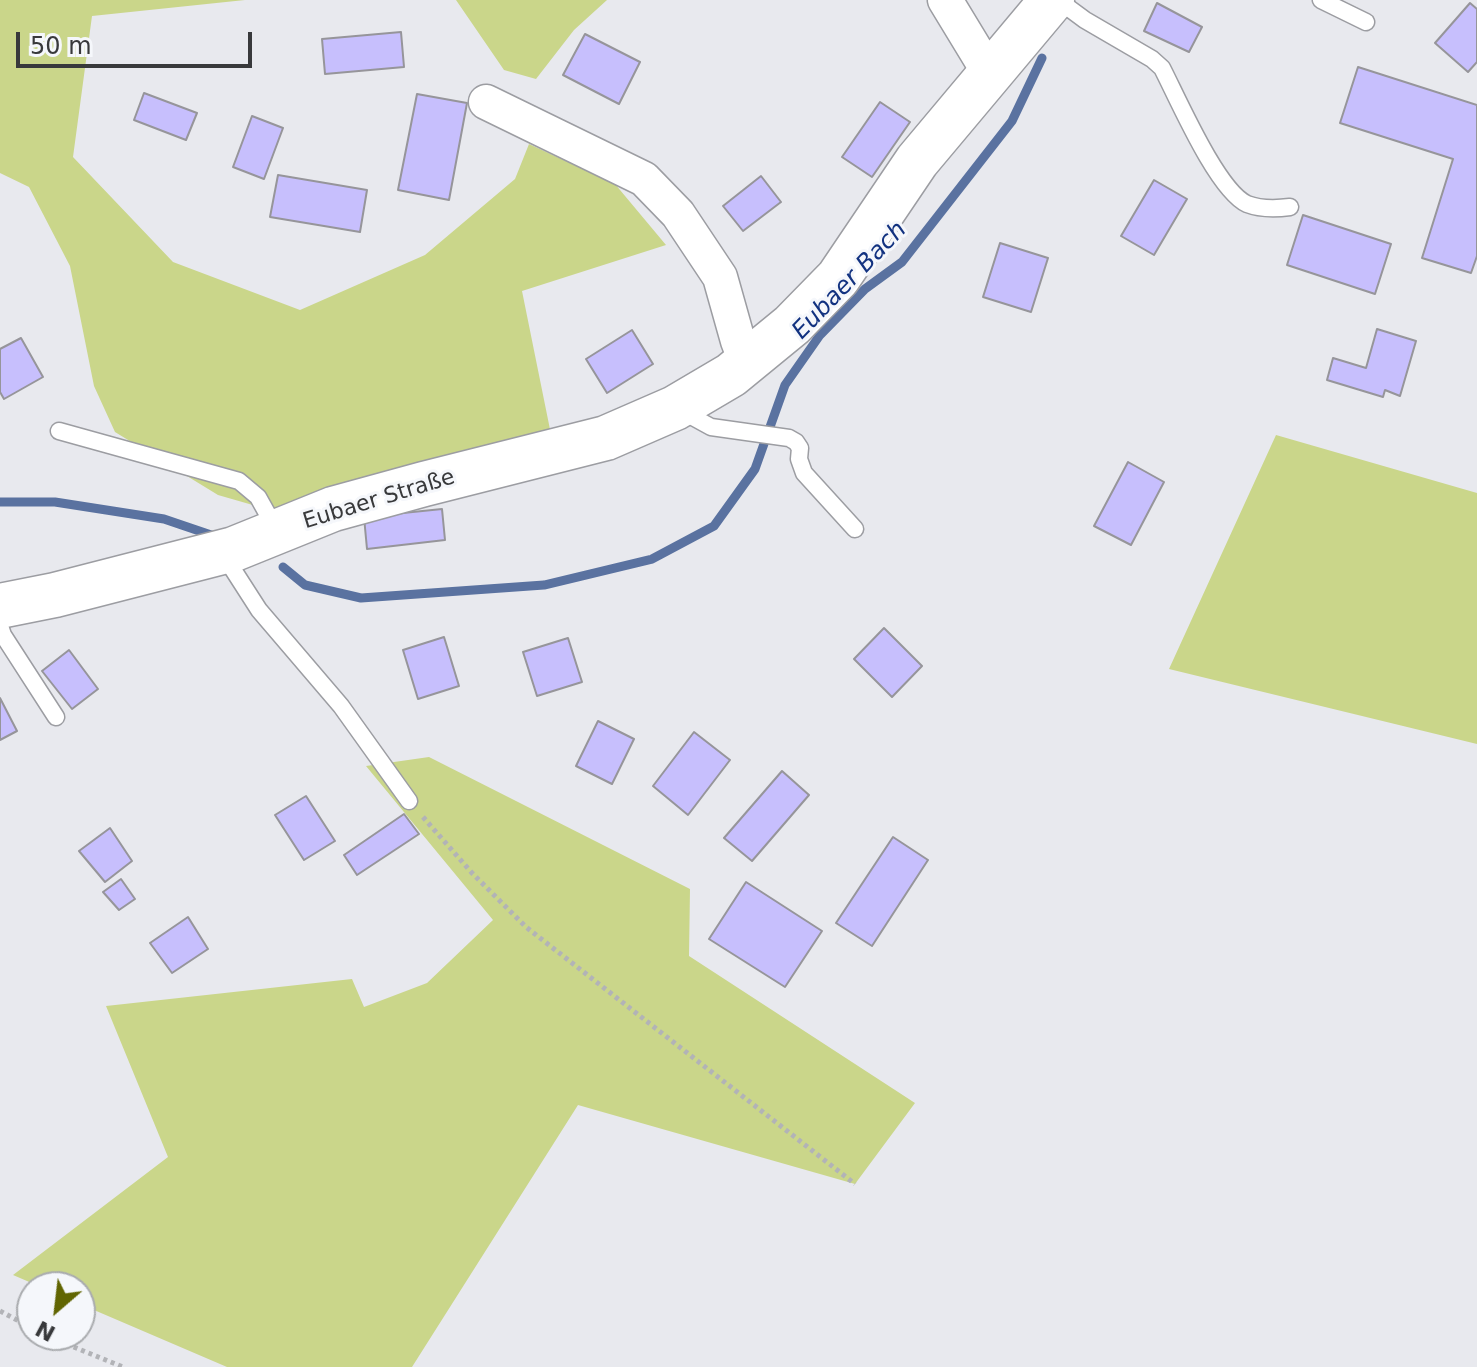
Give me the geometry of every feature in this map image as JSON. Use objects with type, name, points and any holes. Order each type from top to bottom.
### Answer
[{"type":"street","points":[[945,0],[990,74]]},
{"type":"street","name":"Eubaer Straße","points":[[0,606],[222,553],[333,509],[606,438],[675,408],[731,375],[792,325],[838,278],[917,161],[1055,0]]},
{"type":"street","points":[[486,102],[644,179],[678,214],[720,277],[746,362]]},
{"type":"lane","points":[[1055,0],[1162,68],[1219,177],[1232,193],[1245,203],[1262,208],[1290,207]]},
{"type":"lane","points":[[1321,0],[1366,22]]},
{"type":"lane","points":[[675,408],[711,427],[789,438],[796,442],[804,473],[855,529]]},
{"type":"lane","points":[[59,431],[239,481],[258,497],[278,532]]},
{"type":"lane","points":[[222,553],[259,610],[341,706],[409,801]]},
{"type":"lane","points":[[0,626],[56,717]]},
{"type":"path","points":[[409,801],[472,873],[526,927],[855,1184]]},
{"type":"path","points":[[84,1351],[123,1367]]},
{"type":"green space","points":[[0,0],[245,0],[92,16],[73,157],[173,262],[300,310],[425,255],[515,179],[529,144],[615,184],[666,245],[522,291],[558,469],[329,527],[218,495],[115,432],[94,386],[70,266],[29,187],[0,173]]},
{"type":"green space","points":[[456,0],[607,0],[574,30],[536,79],[504,70]]},
{"type":"green space","points":[[1276,435],[1477,493],[1477,744],[1169,669]]},
{"type":"green space","points":[[429,757],[690,889],[689,956],[915,1103],[855,1184],[578,1105],[412,1367],[227,1367],[96,1311],[96,1271],[18,1271],[168,1157],[106,1006],[352,979],[364,1007],[427,983],[493,920],[366,766]]},
{"type":"building","points":[[1157,3],[1202,27],[1189,52],[1144,31]]},
{"type":"building","points":[[1470,3],[1477,9],[1477,62],[1468,72],[1435,43]]},
{"type":"building","points":[[401,32],[404,67],[325,74],[322,39]]},
{"type":"building","points":[[585,34],[640,62],[619,104],[563,75]]},
{"type":"building","points":[[1358,67],[1477,105],[1477,256],[1471,273],[1422,258],[1453,159],[1340,123]]},
{"type":"building","points":[[144,93],[197,113],[186,140],[134,120]]},
{"type":"building","points":[[417,94],[467,103],[449,200],[398,190]]},
{"type":"building","points":[[880,102],[910,122],[872,177],[842,157]]},
{"type":"building","points":[[252,116],[283,128],[264,179],[233,167]]},
{"type":"building","points":[[278,175],[367,190],[360,232],[270,217]]},
{"type":"building","points":[[761,176],[781,202],[743,231],[723,206]]},
{"type":"building","points":[[1154,180],[1187,199],[1154,255],[1121,236]]},
{"type":"building","points":[[1303,215],[1391,244],[1375,294],[1287,265]]},
{"type":"building","points":[[1000,243],[1048,258],[1031,312],[983,297]]},
{"type":"building","points":[[1377,329],[1416,341],[1400,396],[1385,390],[1383,397],[1327,380],[1333,358],[1366,368]]},
{"type":"building","points":[[632,330],[653,364],[607,393],[586,359]]},
{"type":"building","points":[[21,338],[43,377],[4,399],[0,392],[0,349]]},
{"type":"building","points":[[1128,462],[1164,482],[1131,545],[1094,526]]},
{"type":"building","points":[[442,509],[445,540],[367,549],[364,517]]},
{"type":"building","points":[[884,628],[922,666],[892,697],[854,659]]},
{"type":"building","points":[[444,637],[459,686],[418,699],[403,650]]},
{"type":"building","points":[[568,638],[582,682],[537,696],[523,652]]},
{"type":"building","points":[[69,650],[98,689],[72,709],[42,671]]},
{"type":"building","points":[[0,698],[17,731],[0,740]]},
{"type":"building","points":[[598,721],[634,739],[612,784],[576,766]]},
{"type":"building","points":[[694,732],[730,760],[688,815],[653,786]]},
{"type":"building","points":[[782,771],[809,795],[752,861],[724,838]]},
{"type":"building","points":[[306,796],[335,841],[304,860],[275,815]]},
{"type":"building","points":[[404,814],[419,834],[357,875],[344,855]]},
{"type":"building","points":[[110,828],[132,861],[105,882],[79,851]]},
{"type":"building","points":[[893,837],[928,860],[872,946],[836,923]]},
{"type":"building","points":[[121,879],[135,899],[119,910],[103,892]]},
{"type":"building","points":[[746,882],[822,931],[785,987],[709,939]]},
{"type":"building","points":[[188,917],[208,949],[172,973],[150,943]]},
{"type":"waterway","name":"Eubaer Bach","points":[[283,567],[305,585],[361,598],[544,585],[652,559],[714,526],[755,469],[785,385],[820,335],[865,289],[902,262],[1012,121],[1042,58]]},
{"type":"waterway","name":"Eubaer Bach","points":[[0,502],[55,502],[164,519],[217,537]]}]
